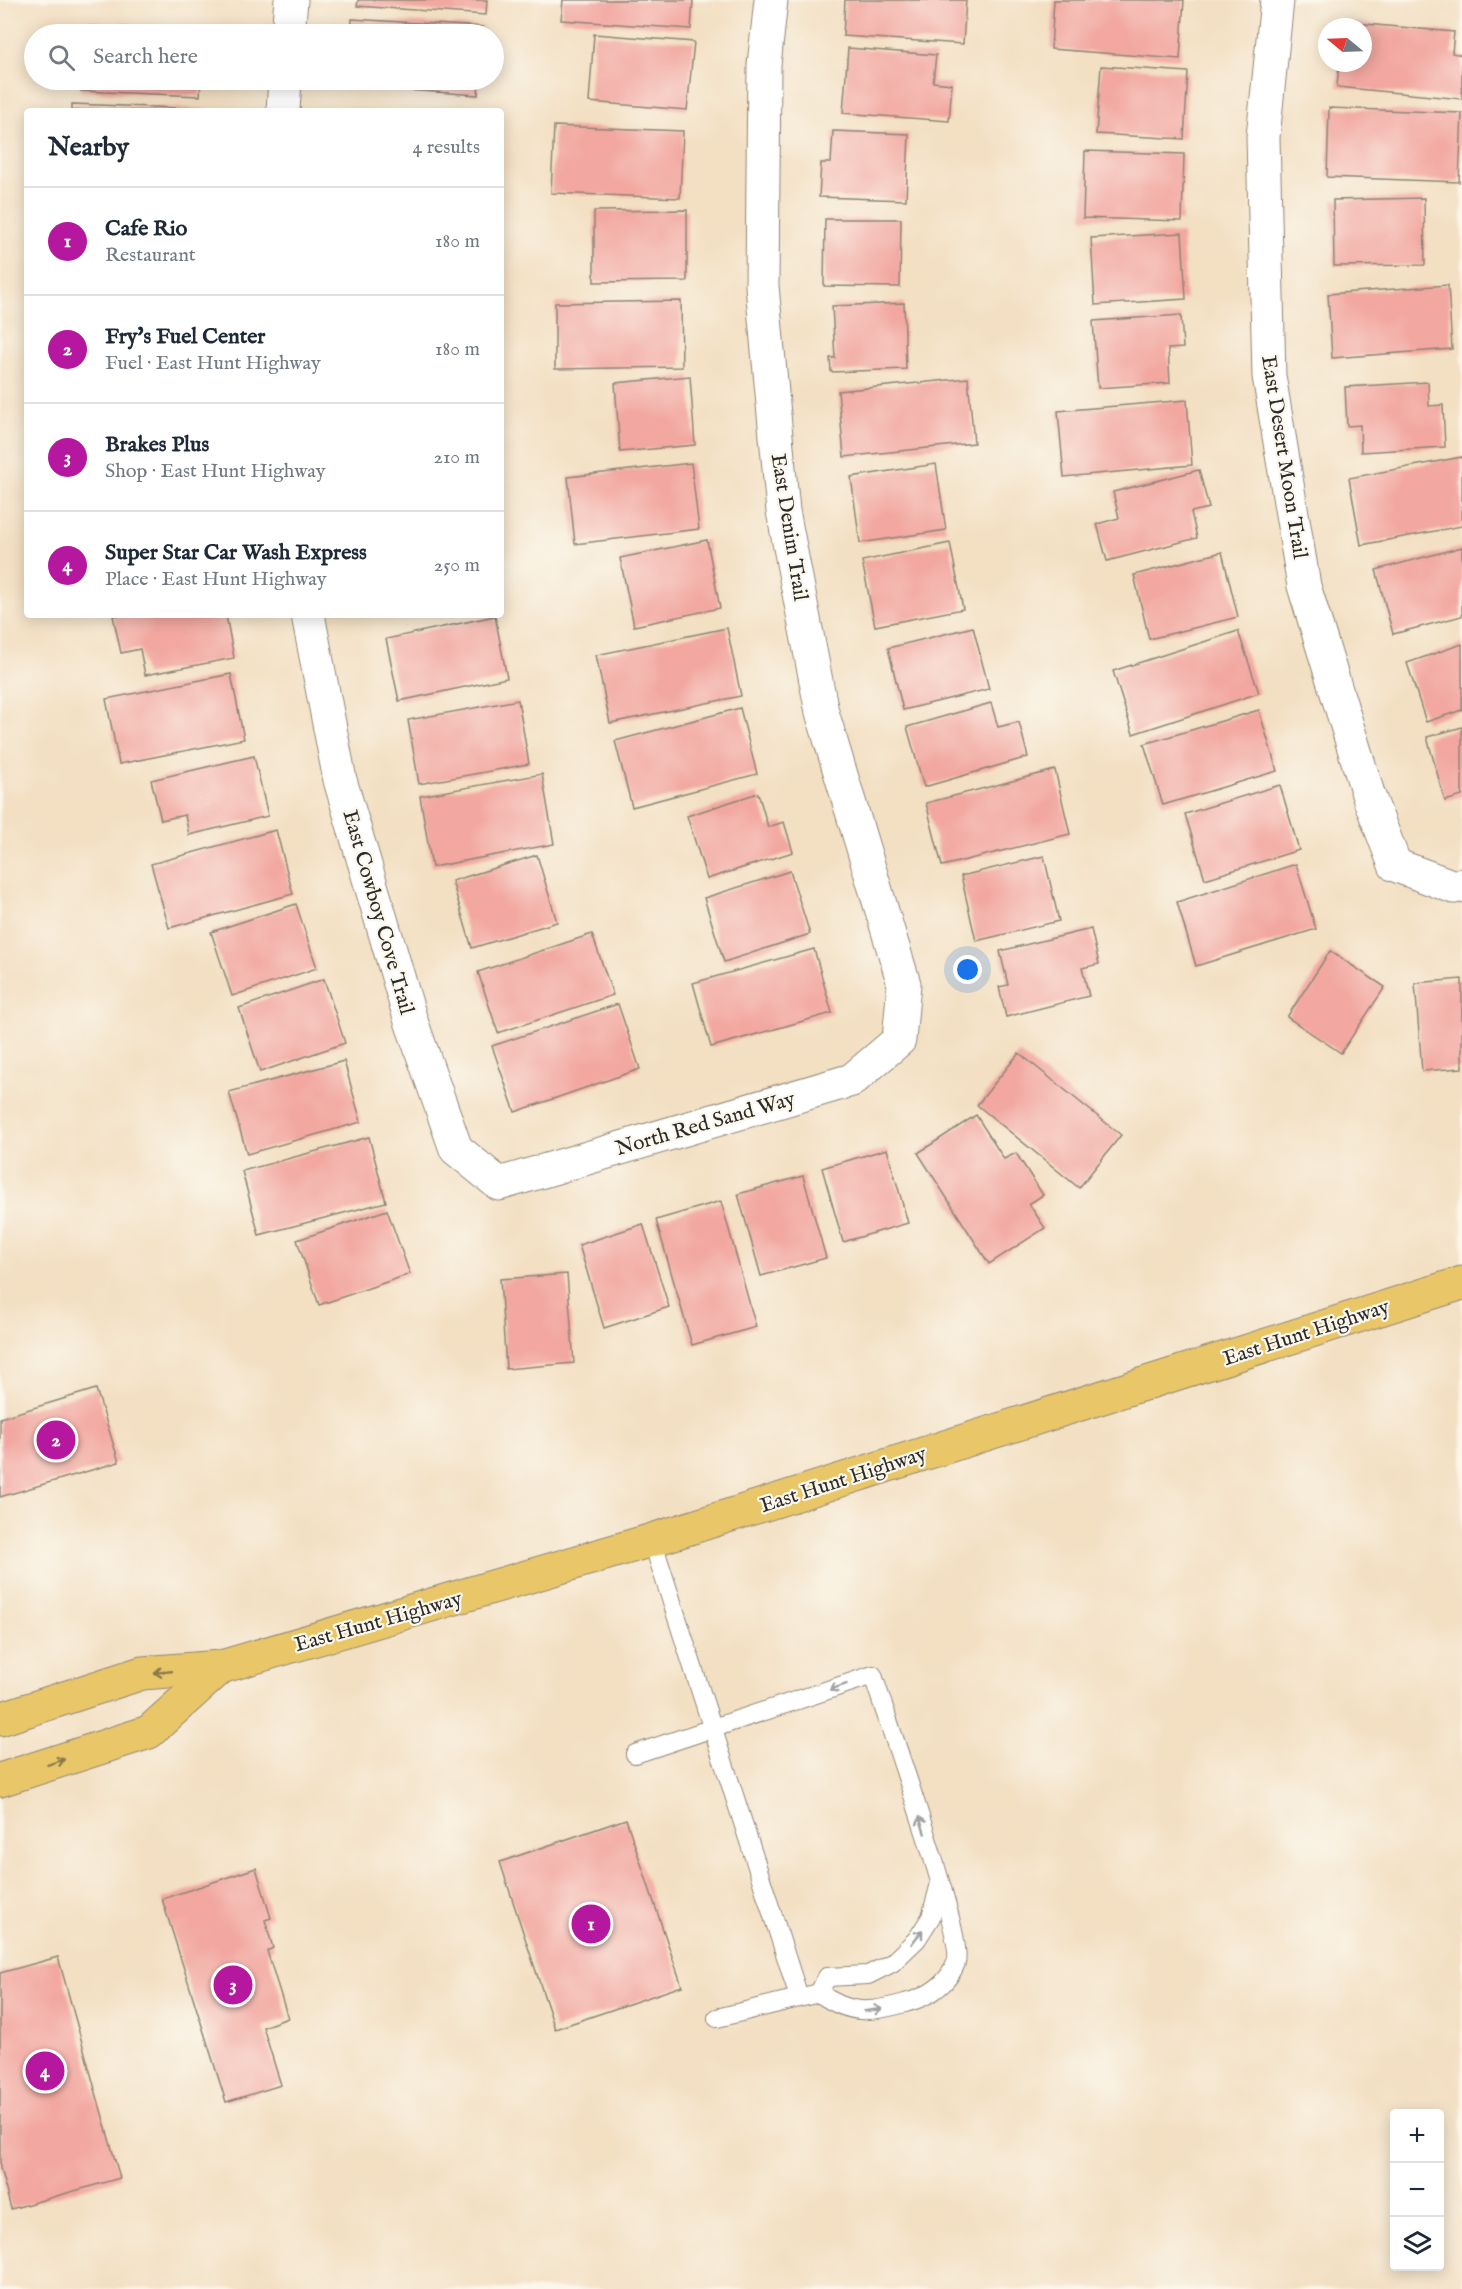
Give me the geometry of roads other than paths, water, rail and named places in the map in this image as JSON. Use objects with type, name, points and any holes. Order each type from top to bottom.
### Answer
[{"type":"main road","name":"East Hunt Highway","points":[[0,1719],[142,1673],[221,1667],[652,1540],[1462,1283]]},
{"type":"main road","name":"East Hunt Highway","points":[[0,1780],[149,1732],[221,1667]]},
{"type":"street","points":[[289,24],[291,0]]},
{"type":"street","name":"East Denim Trail","points":[[771,0],[765,65],[762,286],[783,511],[822,712],[904,984],[899,1040]]},
{"type":"street","name":"East Desert Moon Trail","points":[[1277,0],[1263,137],[1269,376],[1304,586],[1370,797],[1395,865],[1454,887],[1462,885]]},
{"type":"street","points":[[283,108],[284,90]]},
{"type":"street","name":"East Cowboy Cove Trail","points":[[309,618],[340,780],[411,1021],[456,1149],[499,1184]]},
{"type":"street","name":"North Red Sand Way","points":[[499,1184],[852,1080],[899,1040]]},
{"type":"lane","points":[[652,1540],[799,1997]]},
{"type":"lane","points":[[635,1754],[873,1675],[940,1881],[954,1933],[958,1961],[943,1985],[921,1999],[866,2012],[837,2006],[819,1993],[717,2018]]},
{"type":"lane","points":[[819,1993],[827,1977],[868,1975],[892,1963],[917,1939],[931,1917],[940,1881]]},
{"type":"place","name":"Fry's Fuel Center","points":[[56,1440]]},
{"type":"place","name":"Cafe Rio","points":[[591,1924]]},
{"type":"place","name":"Brakes Plus","points":[[233,1985]]},
{"type":"place","name":"Super Star Car Wash Express","points":[[45,2071]]}]
